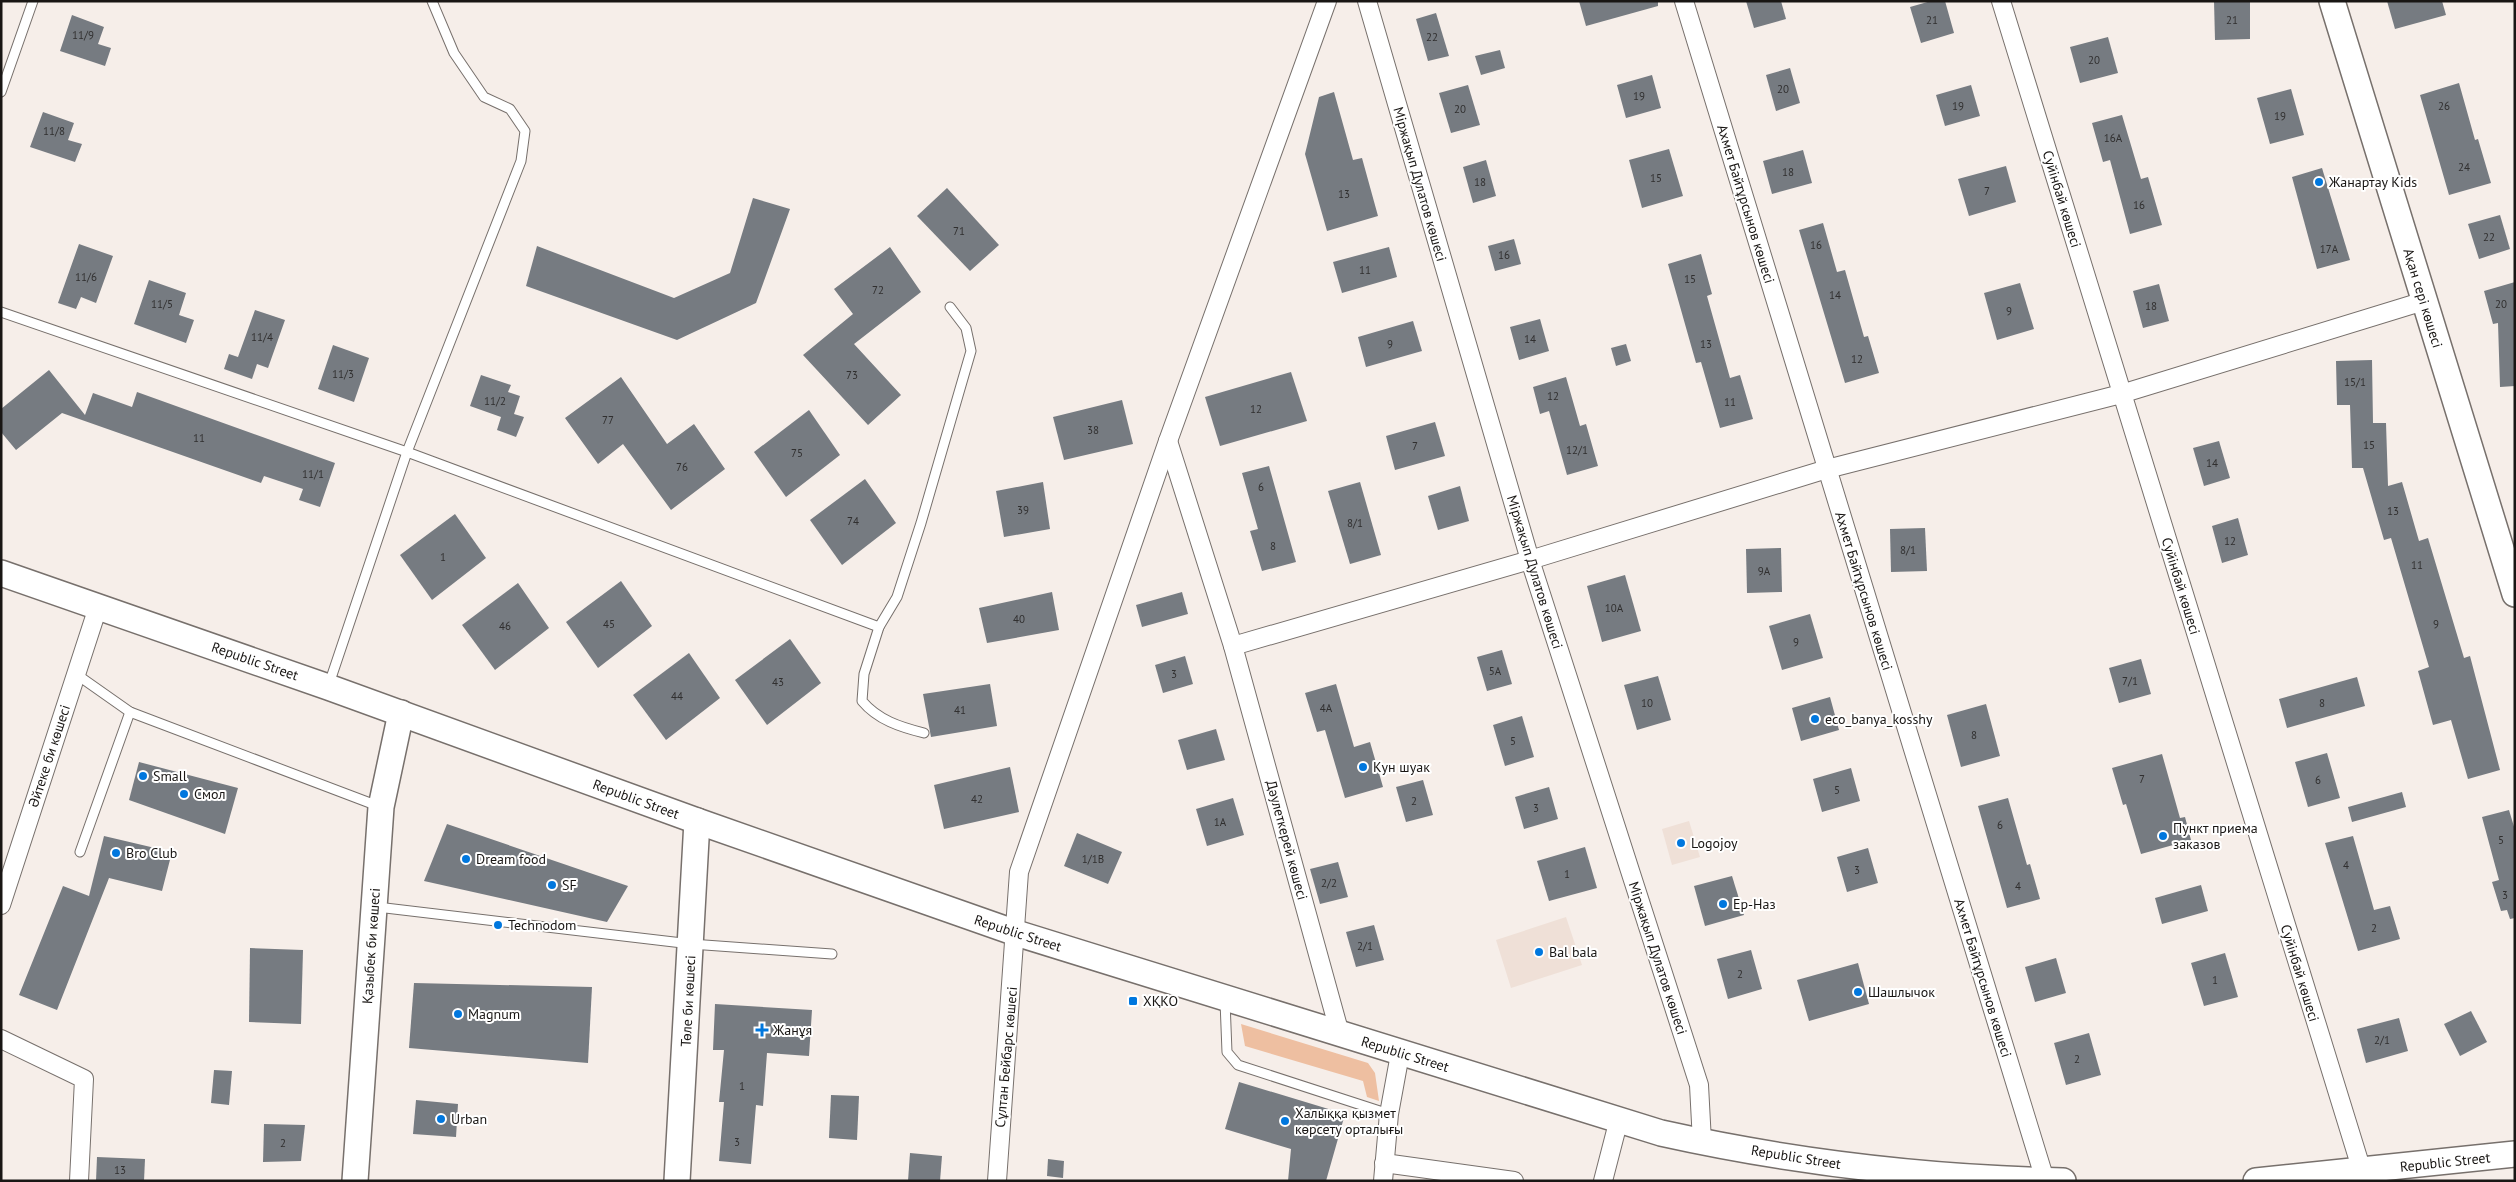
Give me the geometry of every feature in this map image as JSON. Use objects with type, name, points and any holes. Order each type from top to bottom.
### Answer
[{"type":"main road","name":"Ақан сері көшесі","points":[[2332,1],[2515,594]]},
{"type":"main road","name":"Republic Street","points":[[1,573],[401,713],[697,822],[1016,933],[1400,1054],[1619,1119],[1702,1142],[1851,1166],[1993,1180],[2063,1181]]},
{"type":"main road","name":"Қазыбек би көшесі","points":[[355,1181],[381,807],[401,713]]},
{"type":"main road","name":"Төле би көшесі","points":[[677,1181],[697,822]]},
{"type":"main road","name":"Republic Street","points":[[2256,1181],[2362,1171],[2397,1171],[2515,1154]]},
{"type":"street","name":"Сұлтан Бейбарс көшесі","points":[[996,1181],[1016,933],[1019,872],[1168,441],[1327,1]]},
{"type":"street","name":"Міржақып Дулатов көшесі","points":[[1367,1],[1530,560],[1699,1085],[1702,1142]]},
{"type":"street","name":"Ахмет Байтұрсынов көшесі","points":[[1684,1],[2044,1180]]},
{"type":"street","name":"Суйінбай көшесі","points":[[2001,1],[2362,1171]]},
{"type":"street","points":[[1233,646],[1530,560],[1827,469],[2121,394],[2424,301]]},
{"type":"street","name":"Дәулеткерей көшесі","points":[[1168,441],[1233,646],[1340,1034]]},
{"type":"street","name":"Әйтеке би көшесі","points":[[1,905],[98,607]]},
{"type":"street","points":[[1,1039],[84,1079],[79,1181]]},
{"type":"street","points":[[1383,1181],[1389,1114],[1400,1054]]},
{"type":"street","points":[[1603,1181],[1619,1119]]},
{"type":"street","points":[[1384,1163],[1514,1181]]},
{"type":"lane","points":[[1,92],[33,1]]},
{"type":"lane","points":[[328,687],[407,452],[521,161],[525,131],[510,109],[484,97],[454,53],[432,1]]},
{"type":"lane","points":[[924,733],[900,727],[873,714],[862,701],[864,674],[879,628],[897,597],[921,523],[971,351],[966,328],[950,307]]},
{"type":"lane","points":[[1,312],[407,452],[879,628]]},
{"type":"lane","points":[[76,674],[130,712],[381,807]]},
{"type":"lane","points":[[80,852],[130,712]]},
{"type":"lane","points":[[374,907],[691,944],[832,954]]},
{"type":"lane","points":[[1225,999],[1227,1052],[1238,1066],[1389,1114]]},
{"type":"shaded area","name":"Logojoy","points":[[1689,821],[1700,857],[1672,865],[1662,829]]},
{"type":"shaded area","name":"Bal bala","points":[[1566,917],[1582,965],[1511,988],[1496,940]]},
{"type":"shaded area","points":[[1241,1024],[1368,1063],[1375,1073],[1379,1101],[1367,1097],[1363,1081],[1245,1046]]},
{"type":"building","points":[[1579,1],[1658,1],[1658,6],[1586,26]]},
{"type":"building","points":[[1746,1],[1781,1],[1786,19],[1754,28]]},
{"type":"building","points":[[1931,1],[1945,1],[1954,33],[1921,43],[1910,7]]},
{"type":"building","points":[[2214,1],[2250,1],[2250,39],[2215,40]]},
{"type":"building","points":[[2387,1],[2442,1],[2446,15],[2395,29]]},
{"type":"building","points":[[1436,13],[1449,56],[1428,61],[1416,19]]},
{"type":"building","points":[[72,15],[104,27],[98,44],[111,48],[105,66],[60,51]]},
{"type":"building","points":[[2108,37],[2118,73],[2080,83],[2070,47]]},
{"type":"building","points":[[1500,50],[1505,68],[1481,75],[1475,56]]},
{"type":"building","points":[[1790,68],[1800,103],[1776,111],[1766,75]]},
{"type":"building","points":[[1652,75],[1661,108],[1626,118],[1617,85]]},
{"type":"building","points":[[2459,83],[2475,140],[2478,139],[2491,183],[2449,195],[2420,95]]},
{"type":"building","points":[[1468,85],[1480,125],[1451,133],[1439,93]]},
{"type":"building","points":[[1971,85],[1980,116],[1945,126],[1936,95]]},
{"type":"building","points":[[2291,89],[2304,135],[2270,144],[2257,98]]},
{"type":"building","points":[[1334,92],[1353,160],[1362,158],[1378,216],[1327,231],[1305,154],[1319,97]]},
{"type":"building","points":[[43,112],[74,123],[68,140],[82,144],[75,162],[30,147]]},
{"type":"building","points":[[2122,115],[2141,179],[2148,177],[2162,225],[2130,234],[2110,160],[2103,162],[2092,123]]},
{"type":"building","points":[[1669,149],[1683,196],[1642,208],[1629,160]]},
{"type":"building","points":[[1803,150],[1812,183],[1772,194],[1763,161]]},
{"type":"building","points":[[1486,160],[1496,196],[1473,203],[1463,167]]},
{"type":"building","points":[[2006,166],[2016,202],[1969,216],[1958,179]]},
{"type":"building","points":[[2322,168],[2350,260],[2317,269],[2292,177]]},
{"type":"building","points":[[947,188],[999,245],[970,271],[917,216]]},
{"type":"building","points":[[753,198],[790,209],[756,303],[677,340],[526,286],[537,246],[674,298],[730,273]]},
{"type":"building","points":[[2500,215],[2510,249],[2479,259],[2468,224]]},
{"type":"building","points":[[1823,223],[1837,272],[1845,270],[1864,337],[1868,336],[1879,373],[1845,383],[1799,230]]},
{"type":"building","points":[[1514,239],[1521,264],[1495,271],[1488,246]]},
{"type":"building","points":[[79,244],[113,256],[96,303],[81,297],[76,309],[58,303]]},
{"type":"building","points":[[890,247],[921,292],[854,344],[901,395],[868,425],[803,355],[853,314],[834,289]]},
{"type":"building","points":[[1389,247],[1397,277],[1342,293],[1333,262]]},
{"type":"building","points":[[1701,254],[1712,294],[1707,296],[1730,378],[1740,375],[1753,419],[1720,428],[1701,362],[1696,363],[1668,264]]},
{"type":"building","points":[[149,280],[186,293],[179,315],[194,320],[186,343],[134,324]]},
{"type":"building","points":[[2515,282],[2515,386],[2500,387],[2498,323],[2493,324],[2484,291]]},
{"type":"building","points":[[2020,283],[2034,329],[1997,340],[1984,293]]},
{"type":"building","points":[[2159,284],[2169,321],[2143,328],[2133,291]]},
{"type":"building","points":[[255,310],[285,320],[268,368],[257,364],[252,379],[224,369],[229,354],[238,357]]},
{"type":"building","points":[[1540,319],[1549,351],[1519,360],[1510,327]]},
{"type":"building","points":[[1413,321],[1422,351],[1366,367],[1358,337]]},
{"type":"building","points":[[1626,344],[1631,361],[1616,366],[1611,348]]},
{"type":"building","points":[[333,345],[369,358],[354,402],[318,389]]},
{"type":"building","points":[[2372,360],[2373,423],[2386,423],[2388,486],[2402,482],[2419,541],[2428,538],[2464,658],[2470,656],[2500,770],[2468,779],[2451,720],[2433,725],[2418,671],[2429,667],[2391,538],[2384,540],[2363,468],[2352,468],[2350,405],[2337,405],[2336,361]]},
{"type":"building","points":[[49,370],[85,415],[93,393],[132,407],[137,392],[335,463],[320,507],[299,500],[303,489],[264,476],[261,483],[62,413],[16,450],[1,432],[1,409]]},
{"type":"building","points":[[1291,372],[1307,421],[1220,446],[1205,397]]},
{"type":"building","points":[[481,375],[511,385],[508,392],[520,396],[514,414],[524,417],[516,437],[497,430],[501,417],[470,406]]},
{"type":"building","points":[[621,377],[667,444],[694,424],[725,469],[671,510],[623,444],[598,464],[565,418]]},
{"type":"building","points":[[1566,377],[1580,426],[1586,424],[1598,466],[1567,475],[1549,411],[1540,414],[1533,387]]},
{"type":"building","points":[[1122,400],[1133,444],[1064,460],[1053,417]]},
{"type":"building","points":[[809,410],[840,455],[786,497],[754,452]]},
{"type":"building","points":[[1435,422],[1445,456],[1395,470],[1386,436]]},
{"type":"building","points":[[2219,441],[2230,478],[2204,486],[2193,448]]},
{"type":"building","points":[[1269,466],[1296,562],[1262,571],[1250,531],[1258,529],[1242,473]]},
{"type":"building","points":[[865,479],[896,523],[842,565],[810,520]]},
{"type":"building","points":[[1043,482],[1050,529],[1004,537],[996,491]]},
{"type":"building","points":[[1360,482],[1381,555],[1350,564],[1328,491]]},
{"type":"building","points":[[1460,486],[1469,521],[1438,530],[1428,496]]},
{"type":"building","points":[[455,514],[486,558],[432,600],[400,555]]},
{"type":"building","points":[[2238,518],[2248,555],[2222,563],[2212,526]]},
{"type":"building","points":[[1925,528],[1927,571],[1891,572],[1890,529]]},
{"type":"building","points":[[1781,548],[1782,592],[1747,593],[1746,549]]},
{"type":"building","points":[[1625,575],[1641,631],[1602,642],[1587,586]]},
{"type":"building","points":[[621,581],[652,626],[598,668],[566,622]]},
{"type":"building","points":[[518,583],[549,628],[495,670],[462,625]]},
{"type":"building","points":[[1052,592],[1059,630],[987,643],[979,608]]},
{"type":"building","points":[[1182,592],[1188,614],[1142,627],[1136,605]]},
{"type":"building","points":[[1810,614],[1823,658],[1782,670],[1769,626]]},
{"type":"building","points":[[790,639],[821,683],[767,725],[735,680]]},
{"type":"building","points":[[1502,650],[1512,684],[1487,691],[1477,657]]},
{"type":"building","points":[[689,653],[720,698],[666,740],[633,695]]},
{"type":"building","points":[[1185,656],[1193,684],[1163,693],[1155,665]]},
{"type":"building","points":[[2141,659],[2151,694],[2119,703],[2109,668]]},
{"type":"building","points":[[1658,676],[1671,720],[1637,730],[1624,685]]},
{"type":"building","points":[[2357,677],[2365,706],[2287,728],[2279,699]]},
{"type":"building","points":[[990,684],[997,726],[931,737],[923,694]]},
{"type":"building","points":[[1336,684],[1354,747],[1370,742],[1383,787],[1345,798],[1325,730],[1317,732],[1305,693]]},
{"type":"building","name":"eco_banya_kosshy","points":[[1830,697],[1839,730],[1801,741],[1792,708]]},
{"type":"building","points":[[1986,704],[2000,756],[1961,767],[1947,715]]},
{"type":"building","points":[[1522,716],[1534,757],[1505,766],[1493,725]]},
{"type":"building","points":[[1216,729],[1225,760],[1187,770],[1178,740]]},
{"type":"building","points":[[2327,753],[2340,798],[2308,807],[2295,762]]},
{"type":"building","points":[[2162,754],[2180,818],[2185,817],[2191,840],[2141,854],[2126,804],[2123,805],[2112,768]]},
{"type":"building","name":"Смол","points":[[139,762],[238,788],[225,834],[129,800]]},
{"type":"building","points":[[1010,767],[1019,812],[944,829],[934,785]]},
{"type":"building","points":[[1851,768],[1860,801],[1822,812],[1813,779]]},
{"type":"building","points":[[1423,780],[1433,815],[1406,822],[1396,787]]},
{"type":"building","points":[[1549,787],[1558,819],[1524,829],[1515,797]]},
{"type":"building","points":[[2402,792],[2406,807],[2352,822],[2348,807]]},
{"type":"building","points":[[1233,798],[1244,835],[1207,846],[1196,809]]},
{"type":"building","points":[[2008,798],[2027,865],[2030,864],[2040,899],[2007,908],[1978,806]]},
{"type":"building","points":[[2509,810],[2515,830],[2515,918],[2510,919],[2507,910],[2501,911],[2492,882],[2499,880],[2482,817]]},
{"type":"building","points":[[447,824],[628,886],[607,922],[424,881]]},
{"type":"building","points":[[1077,833],[1122,852],[1108,884],[1064,866]]},
{"type":"building","points":[[104,836],[172,852],[162,891],[109,878],[57,1010],[19,995],[63,886],[89,896]]},
{"type":"building","points":[[2353,836],[2374,910],[2390,906],[2400,939],[2358,951],[2325,843]]},
{"type":"building","points":[[1585,847],[1597,888],[1549,901],[1537,861]]},
{"type":"building","points":[[1868,848],[1878,883],[1847,892],[1837,857]]},
{"type":"building","points":[[1338,862],[1348,897],[1320,904],[1310,869]]},
{"type":"building","points":[[1732,876],[1744,915],[1705,926],[1694,886]]},
{"type":"building","points":[[2201,885],[2208,911],[2162,924],[2155,898]]},
{"type":"building","points":[[1374,925],[1384,960],[1356,967],[1346,932]]},
{"type":"building","points":[[250,948],[303,950],[301,1024],[249,1022]]},
{"type":"building","points":[[1751,950],[1762,989],[1728,999],[1717,959]]},
{"type":"building","points":[[2225,953],[2238,997],[2204,1006],[2191,963]]},
{"type":"building","points":[[2056,958],[2066,993],[2035,1002],[2025,967]]},
{"type":"building","points":[[1858,963],[1869,1004],[1809,1021],[1797,980]]},
{"type":"building","points":[[414,983],[592,987],[588,1063],[409,1048]]},
{"type":"building","points":[[715,1004],[812,1010],[809,1056],[767,1053],[763,1106],[756,1105],[751,1164],[719,1161],[724,1102],[719,1102],[724,1050],[713,1050]]},
{"type":"building","points":[[2471,1011],[2487,1042],[2460,1056],[2444,1024]]},
{"type":"building","points":[[2399,1018],[2408,1051],[2366,1063],[2357,1029]]},
{"type":"building","points":[[2089,1033],[2101,1075],[2066,1085],[2054,1043]]},
{"type":"building","points":[[214,1070],[232,1071],[229,1105],[211,1103]]},
{"type":"building","name":"Халыққа қызмет көрсету орталығы","points":[[1239,1082],[1345,1114],[1326,1181],[1288,1181],[1291,1149],[1225,1129]]},
{"type":"building","points":[[831,1095],[859,1096],[857,1140],[829,1138]]},
{"type":"building","points":[[416,1100],[458,1104],[456,1137],[413,1134]]},
{"type":"building","points":[[264,1124],[305,1125],[301,1161],[263,1162]]},
{"type":"building","points":[[910,1153],[942,1156],[940,1181],[908,1181]]},
{"type":"building","points":[[97,1157],[145,1159],[144,1181],[96,1181]]},
{"type":"building","points":[[1048,1159],[1064,1161],[1063,1178],[1047,1176]]},
{"type":"place","name":"Жанартау Kids","points":[[2319,182]]},
{"type":"place","name":"eco_banya_kosshy","points":[[1815,719]]},
{"type":"place","name":"Кун шуак","points":[[1363,767]]},
{"type":"place","name":"Small","points":[[143,776]]},
{"type":"place","name":"Смол","points":[[184,794]]},
{"type":"place","name":"Пункт приема заказов","points":[[2163,836]]},
{"type":"place","name":"Logojoy","points":[[1681,843]]},
{"type":"place","name":"Bro Club","points":[[116,853]]},
{"type":"place","name":"Dream food","points":[[466,859]]},
{"type":"place","name":"SF","points":[[552,885]]},
{"type":"place","name":"Ер-Наз","points":[[1723,904]]},
{"type":"place","name":"Technodom","points":[[498,925]]},
{"type":"place","name":"Bal bala","points":[[1539,952]]},
{"type":"place","name":"Шашлычок","points":[[1858,992]]},
{"type":"place","name":"ХҚКО","points":[[1133,1001]]},
{"type":"place","name":"Magnum","points":[[458,1014]]},
{"type":"place","name":"Жанұя","points":[[762,1030]]},
{"type":"place","name":"Urban","points":[[441,1119]]},
{"type":"place","name":"Халыққа қызмет көрсету орталығы","points":[[1285,1121]]}]
